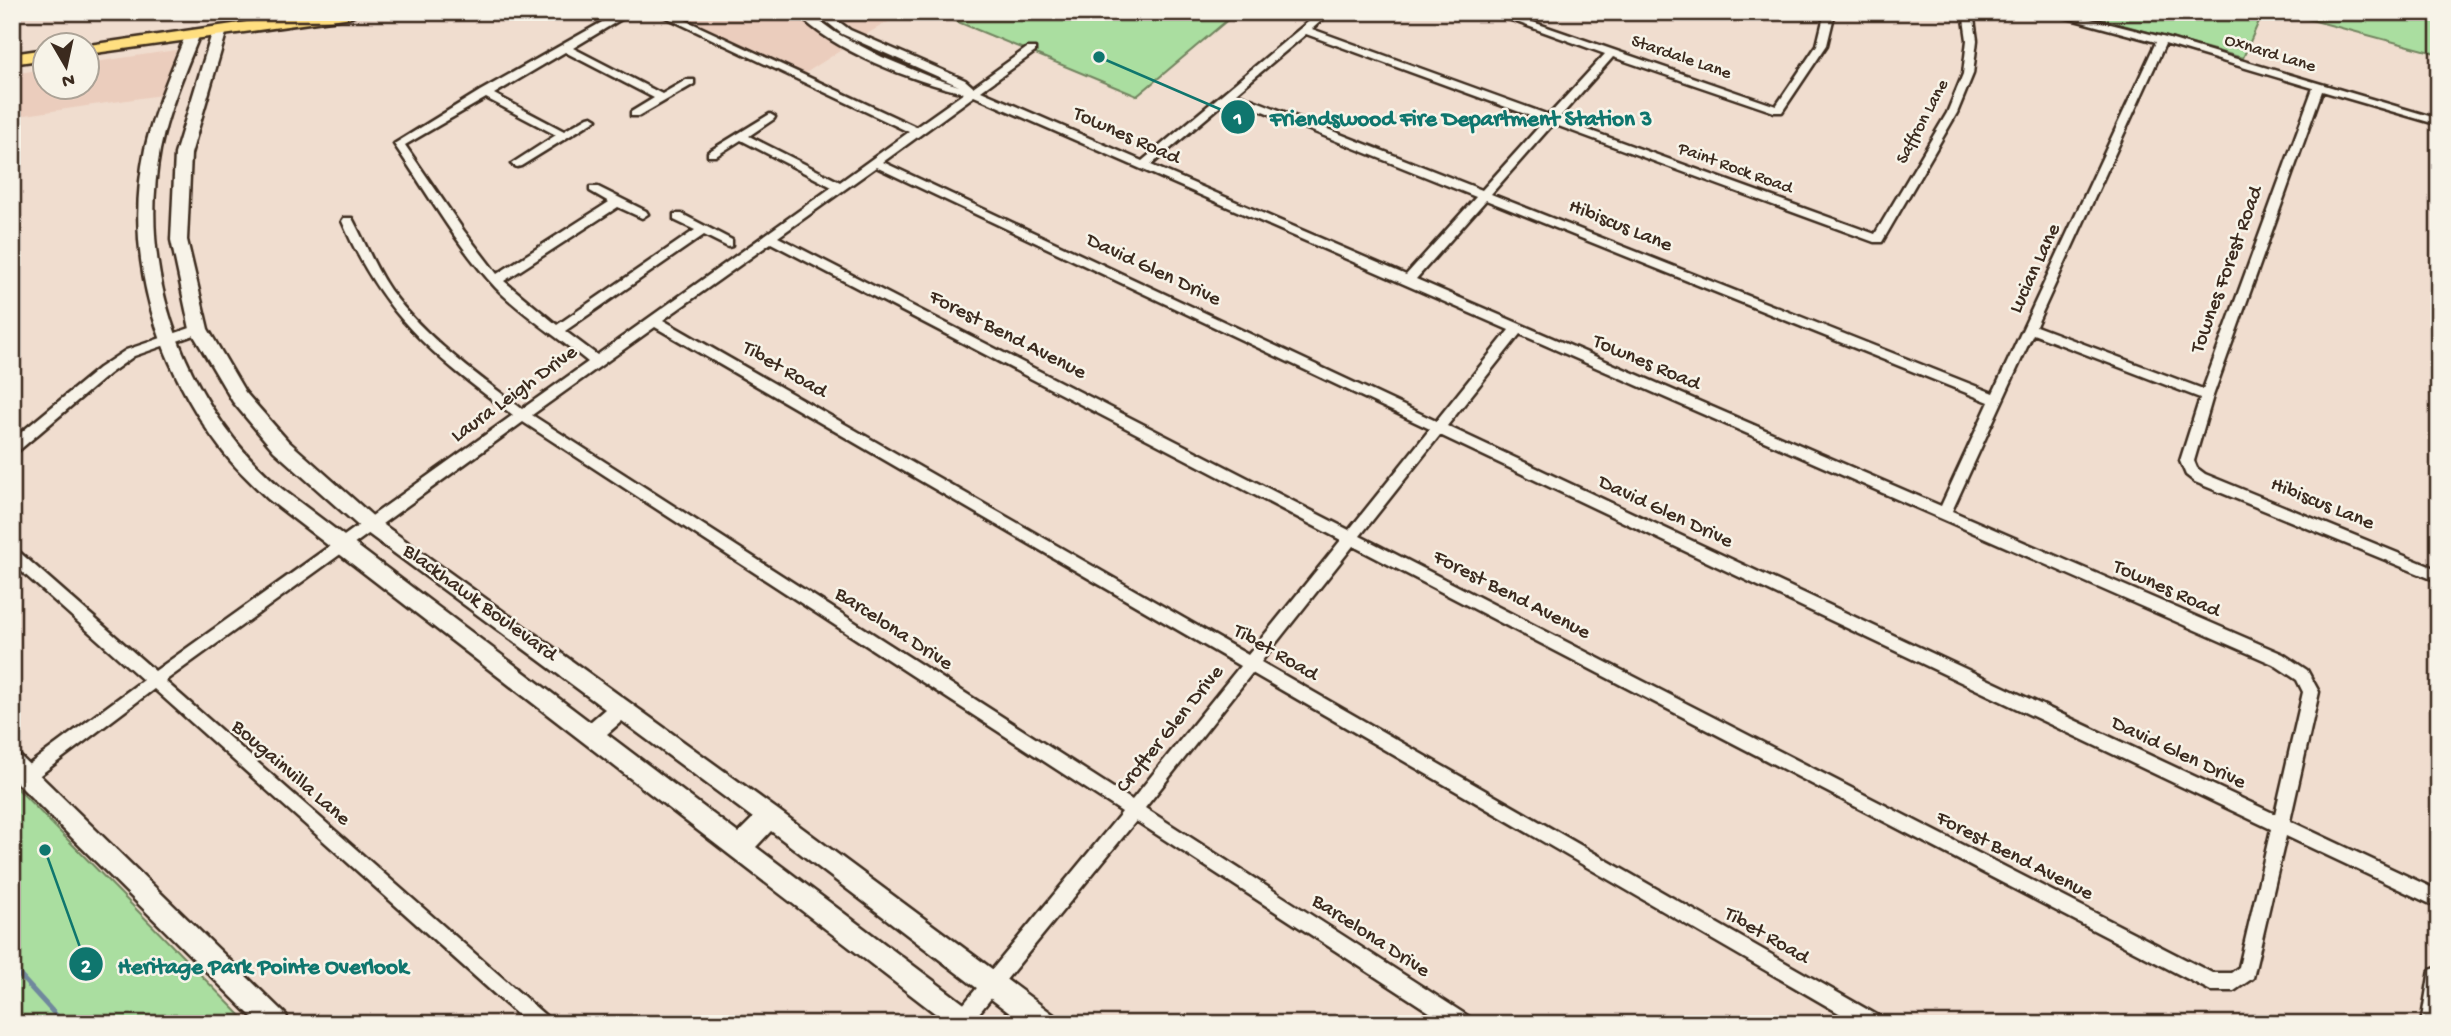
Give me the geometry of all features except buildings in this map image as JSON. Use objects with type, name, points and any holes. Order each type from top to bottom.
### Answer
[{"type":"main road","points":[[102,47],[352,12]]},
{"type":"main road","name":"Blackhawk Boulevard","points":[[220,30],[183,154],[178,212],[179,240],[199,330],[239,397],[281,446],[370,525],[770,817],[1045,1024]]},
{"type":"main road","name":"Blackhawk Boulevard","points":[[193,34],[167,102],[153,149],[147,189],[148,267],[153,293],[168,339],[192,391],[228,445],[275,494],[964,1022]]},
{"type":"main road","points":[[12,59],[32,56]]},
{"type":"main road","points":[[167,102],[198,97]]},
{"type":"main road","points":[[147,221],[178,212]]},
{"type":"main road","points":[[591,735],[621,708]]},
{"type":"main road","points":[[19,769],[277,1024]]},
{"type":"main road","points":[[739,848],[770,817]]},
{"type":"main road","points":[[2433,1024],[2439,979]]},
{"type":"street","points":[[597,362],[496,280],[464,241],[400,144],[628,12]]},
{"type":"street","points":[[660,12],[917,132]]},
{"type":"street","name":"Townes Road","points":[[801,12],[816,26],[849,45],[944,86],[972,91],[2278,659],[2302,675],[2311,692],[2283,827]]},
{"type":"street","name":"Townes Road","points":[[820,12],[846,32],[961,82],[972,91]]},
{"type":"street","points":[[1143,166],[1326,12]]},
{"type":"street","name":"Stardale Lane","points":[[1494,12],[1778,110],[1822,45],[1830,12]]},
{"type":"street","name":"Saffron Lane","points":[[1878,239],[1952,113],[1968,74],[1972,40],[1968,12]]},
{"type":"street","name":"Oxnard Lane","points":[[2050,12],[2162,40],[2439,122]]},
{"type":"street","name":"Paint Rock Road","points":[[1305,30],[1878,239]]},
{"type":"street","name":"Lucian Lane","points":[[1944,514],[2162,40]]},
{"type":"street","points":[[565,48],[662,98]]},
{"type":"street","name":"Laura Leigh Drive","points":[[19,769],[153,681],[1031,50]]},
{"type":"street","points":[[1407,281],[1611,52]]},
{"type":"street","points":[[635,114],[690,82]]},
{"type":"street","name":"Townes Forest Road","points":[[2191,471],[2187,461],[2207,396],[2319,86]]},
{"type":"street","points":[[484,93],[564,135]]},
{"type":"street","name":"Hibiscus Lane","points":[[1229,94],[1995,399]]},
{"type":"street","points":[[712,153],[770,117]]},
{"type":"street","points":[[517,164],[592,119]]},
{"type":"street","points":[[741,136],[841,187]]},
{"type":"street","name":"David Glen Drive","points":[[875,162],[2439,900]]},
{"type":"street","points":[[594,189],[642,214]]},
{"type":"street","points":[[496,280],[617,202]]},
{"type":"street","points":[[678,217],[728,243]]},
{"type":"street","name":"Barcelona Drive","points":[[348,221],[370,270],[395,305],[448,359],[523,416],[1465,1024]]},
{"type":"street","points":[[558,330],[703,230]]},
{"type":"street","name":"Forest Bend Avenue","points":[[770,237],[2211,982],[2234,982],[2248,972],[2283,827]]},
{"type":"street","name":"Tibet Road","points":[[653,320],[1876,1024]]},
{"type":"street","name":"Crofter Glen Drive","points":[[964,1022],[990,984],[1134,810],[1517,329]]},
{"type":"street","points":[[2031,329],[2207,396]]},
{"type":"street","points":[[12,449],[104,371],[130,353],[199,330]]},
{"type":"street","name":"Hibiscus Lane","points":[[2191,471],[2200,478],[2439,576]]},
{"type":"street","name":"Bougainvilla Lane","points":[[12,554],[542,1024]]},
{"type":"shaded area","points":[[666,12],[906,12],[804,74]]},
{"type":"shaded area","points":[[176,50],[161,95],[12,117],[12,74],[32,71],[32,102],[102,102],[102,61]]},
{"type":"green space","points":[[934,12],[1237,12],[1137,96]]},
{"type":"green space","points":[[2076,12],[2263,12],[2243,58]]},
{"type":"green space","points":[[2281,12],[2439,12],[2439,54]]},
{"type":"green space","points":[[12,783],[249,1024],[12,1024]]},
{"type":"waterway","points":[[12,967],[64,1024]]},
{"type":"place","name":"Friendswood Fire Department Station 3","points":[[1099,57]]},
{"type":"place","name":"Heritage Park Pointe Overlook","points":[[45,850]]}]
